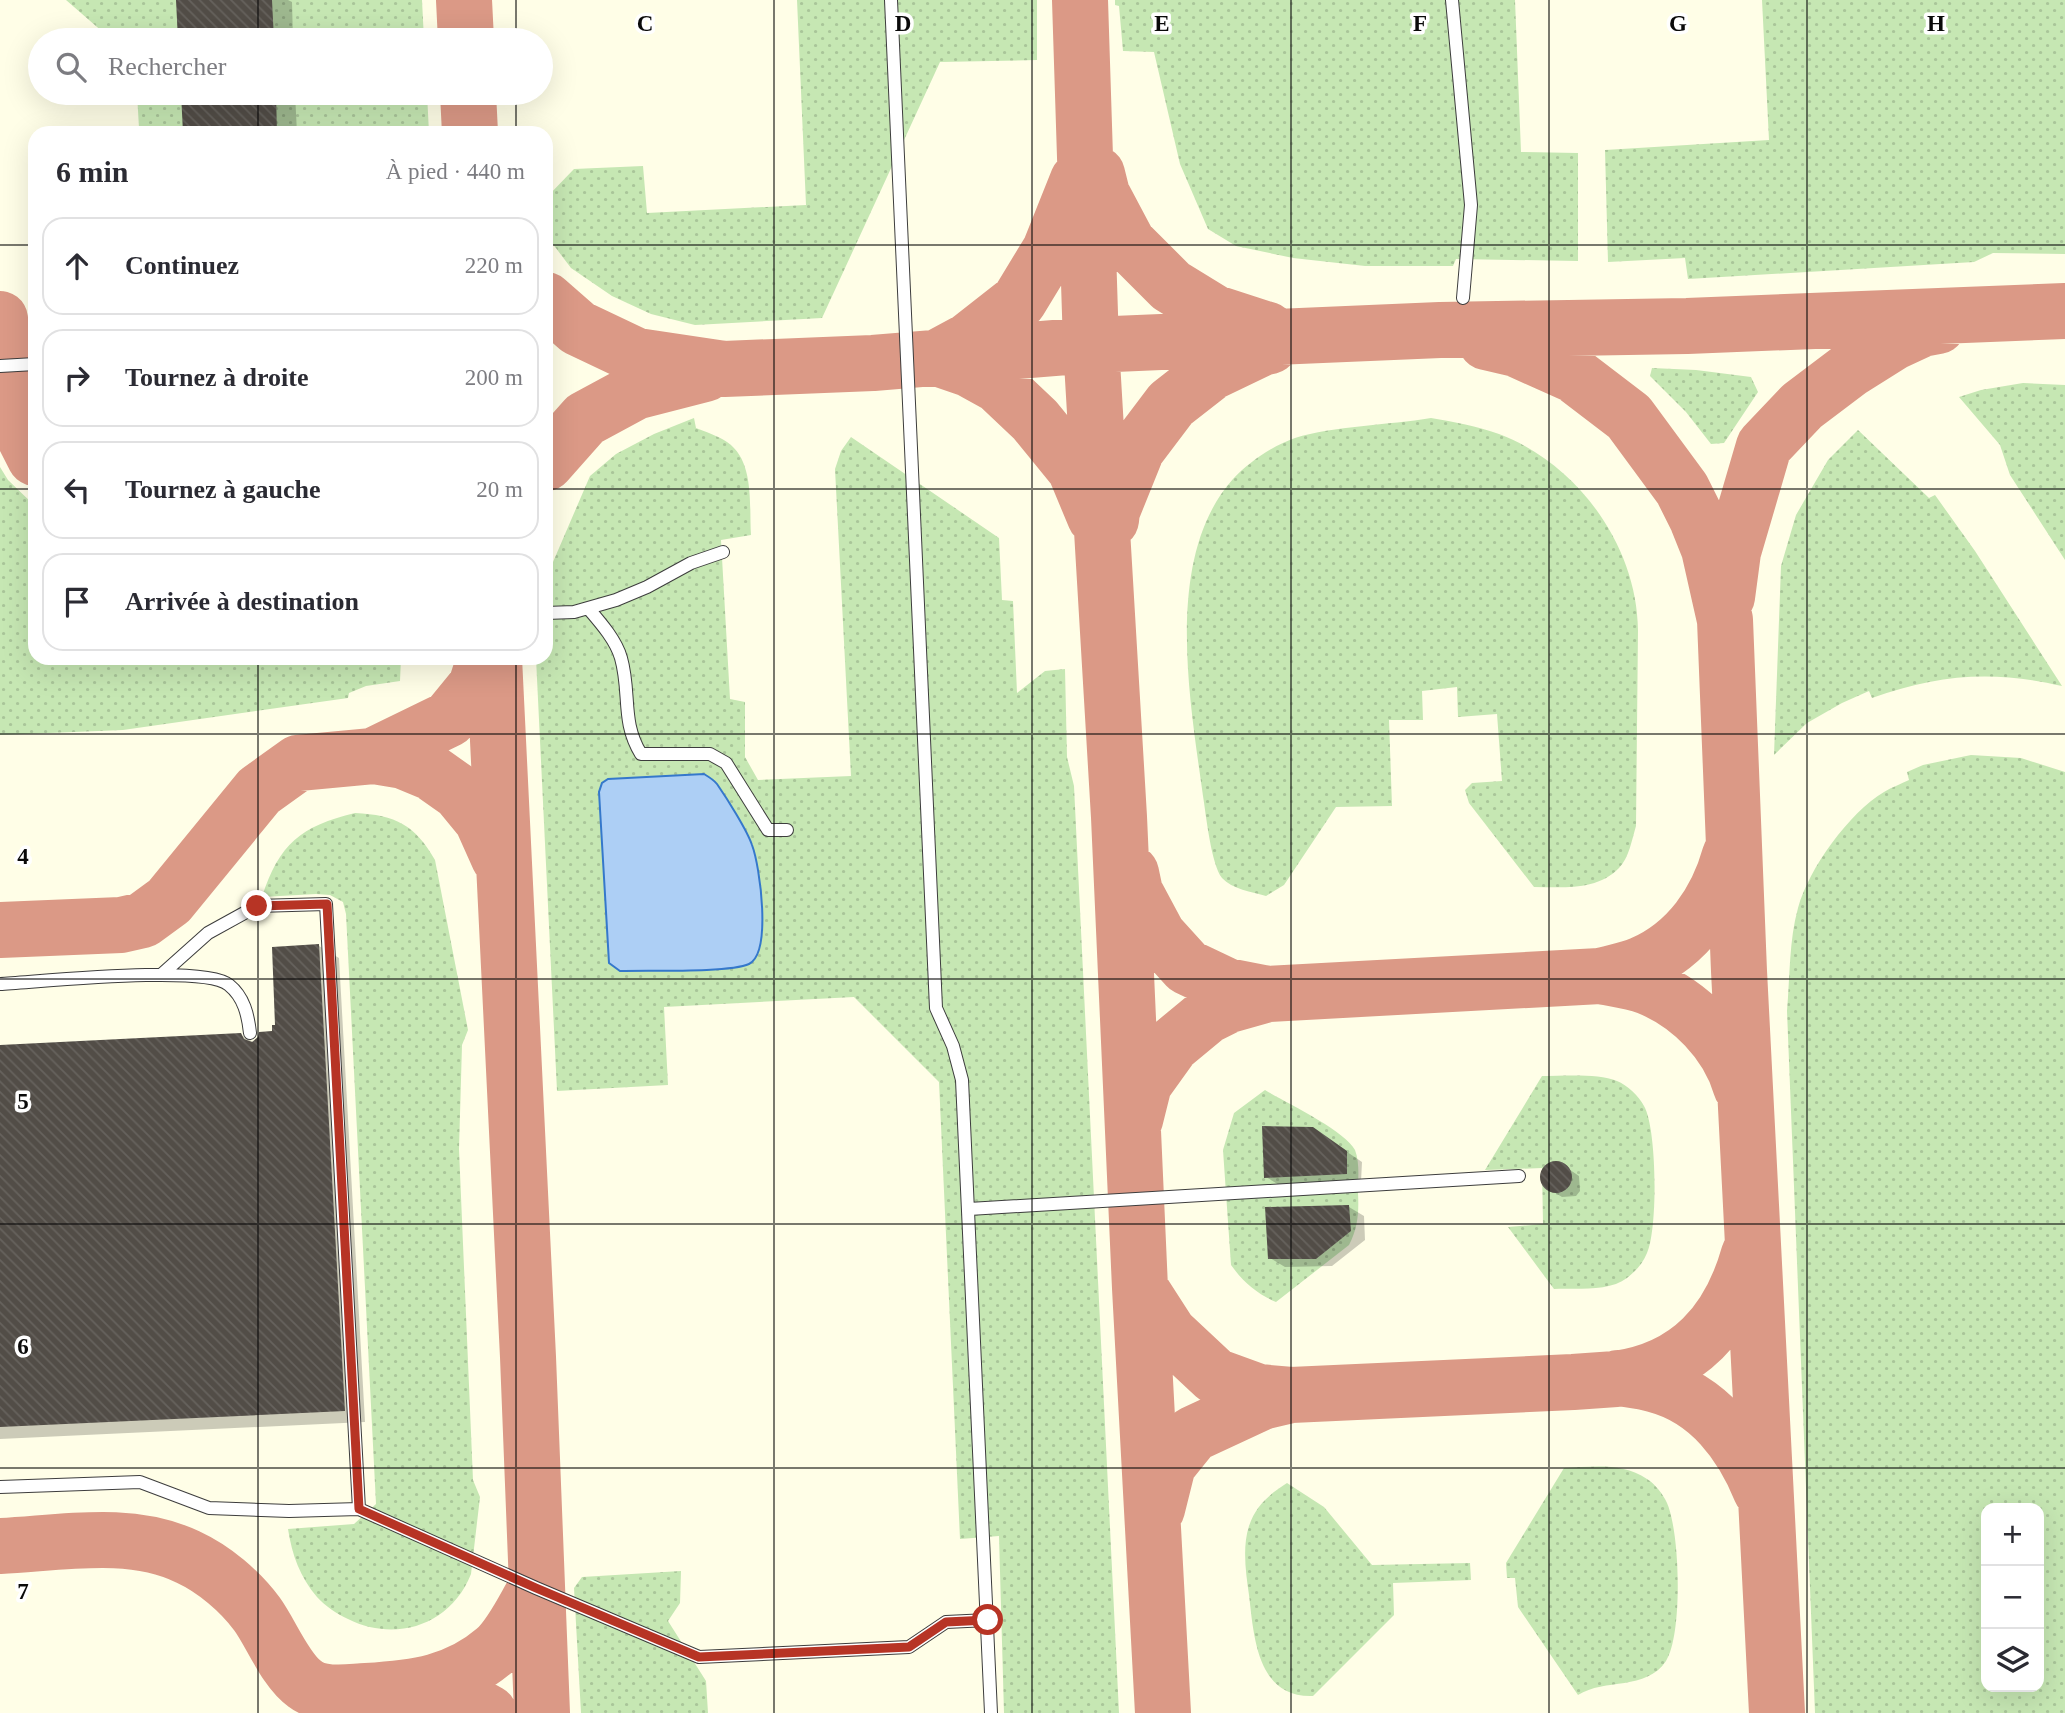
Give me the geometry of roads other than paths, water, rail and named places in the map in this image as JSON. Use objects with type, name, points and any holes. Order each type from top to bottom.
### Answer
[{"type":"lane","points":[[891,0],[936,1008],[953,1046],[962,1080],[991,1713]]},
{"type":"lane","points":[[1452,0],[1471,205],[1463,298]]},
{"type":"lane","points":[[0,366],[28,364]]},
{"type":"lane","points":[[553,613],[574,612],[616,600],[691,563],[723,552]]},
{"type":"lane","points":[[587,608],[602,624],[620,655],[626,683],[626,715],[631,739],[641,754],[710,754],[726,763],[768,830],[787,830]]},
{"type":"lane","points":[[161,975],[208,933],[257,906],[327,904],[359,1509]]},
{"type":"lane","points":[[0,985],[161,975],[207,977],[229,984],[247,1010],[250,1033]]},
{"type":"lane","points":[[969,1209],[1519,1176]]},
{"type":"lane","points":[[0,1487],[140,1482],[209,1508],[289,1511],[359,1509],[699,1657],[909,1647],[946,1622],[988,1620]]},
{"type":"water","points":[[704,774],[716,783],[731,805],[755,856],[762,908],[760,944],[756,957],[749,964],[724,969],[620,971],[609,963],[599,792],[602,783],[608,779]]}]
